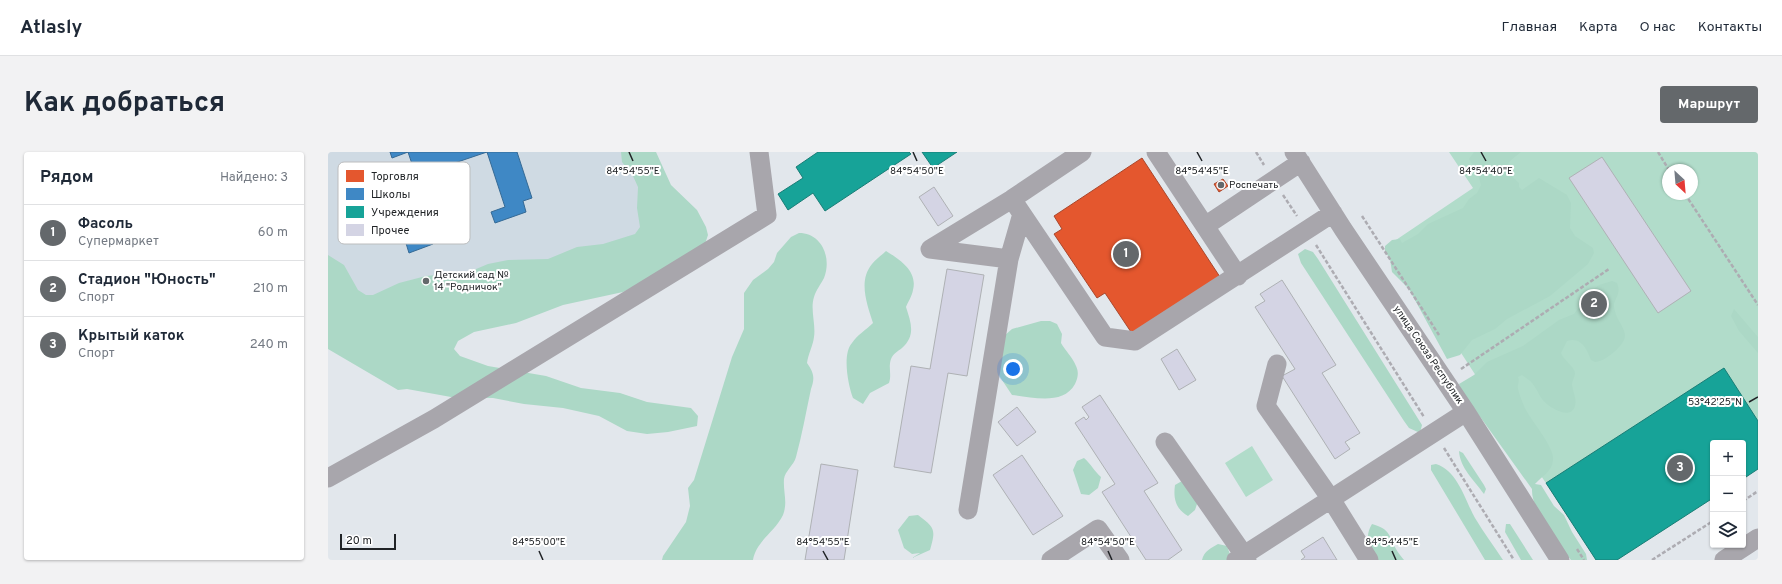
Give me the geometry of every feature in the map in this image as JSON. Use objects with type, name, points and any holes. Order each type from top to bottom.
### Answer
[{"type":"street","points":[[328,478],[434,419],[767,215],[760,152]]},
{"type":"street","points":[[1009,259],[930,249],[1012,199],[1082,152]]},
{"type":"street","points":[[1156,152],[1238,276]]},
{"type":"street","points":[[1205,226],[1274,180],[1298,157]]},
{"type":"street","name":"улица Союза Республик","points":[[1298,157],[1333,213],[1466,412],[1560,560]]},
{"type":"street","points":[[1012,199],[1105,337],[1135,341],[1238,276],[1333,213]]},
{"type":"street","points":[[968,510],[1009,259],[1022,214]]},
{"type":"street","points":[[1277,364],[1266,406],[1331,499],[1369,560]]},
{"type":"street","points":[[1165,442],[1242,558],[1466,412]]},
{"type":"street","points":[[1051,560],[1098,529],[1120,560]]},
{"type":"street","points":[[1724,560],[1758,538]]},
{"type":"path","points":[[1256,152],[1514,560]]},
{"type":"path","points":[[1658,152],[1665,164]]},
{"type":"path","points":[[1689,200],[1758,305]]},
{"type":"path","points":[[1461,369],[1609,269]]},
{"type":"path","points":[[1746,499],[1758,491]]},
{"type":"path","points":[[1652,560],[1710,523]]},
{"type":"shaded area","name":"Детский сад № 14 \"Родничок\"","points":[[328,152],[651,152],[677,227],[328,334]]},
{"type":"green space","points":[[621,152],[656,152],[671,185],[697,210],[706,227],[708,235],[705,244],[694,257],[623,292],[563,305],[516,323],[474,332],[458,341],[454,349],[460,356],[488,366],[546,376],[581,388],[620,393],[647,402],[691,408],[698,416],[697,426],[668,432],[647,434],[627,431],[599,416],[563,408],[524,404],[493,398],[451,397],[407,389],[398,390],[328,349],[328,255],[344,265],[358,290],[366,295],[373,295],[399,283],[426,276],[469,272],[488,264],[508,260],[548,259],[577,247],[603,244],[635,234],[640,227],[637,208],[638,187],[633,176],[622,162]]},
{"type":"green space","points":[[1449,152],[1758,152],[1758,469],[1746,448],[1746,440],[1710,440],[1710,500],[1617,560],[1596,560],[1390,244],[1473,188]]},
{"type":"green space","points":[[1474,152],[1521,152],[1511,160],[1504,169],[1519,183],[1519,187],[1522,190],[1539,178],[1567,195],[1571,203],[1570,228],[1575,236],[1593,248],[1594,253],[1588,264],[1550,296],[1507,319],[1495,329],[1472,340],[1460,355],[1447,359],[1409,289],[1392,272],[1390,259],[1385,251],[1385,246],[1392,240],[1400,239],[1402,243],[1418,234],[1428,224],[1463,208],[1469,199],[1477,193],[1481,185],[1477,171],[1469,159]]},
{"type":"green space","points":[[799,233],[814,237],[819,242],[826,255],[827,263],[824,278],[816,292],[813,302],[814,337],[807,363],[813,376],[813,382],[796,457],[784,479],[785,501],[783,515],[780,521],[758,547],[753,560],[662,560],[663,556],[686,522],[690,506],[688,488],[694,480],[732,357],[744,329],[744,293],[753,280],[768,269],[774,262],[777,253],[791,237]]},
{"type":"green space","points":[[1305,249],[1313,252],[1318,259],[1422,425],[1420,433],[1409,428],[1404,421],[1301,263],[1298,254]]},
{"type":"green space","points":[[886,251],[902,262],[913,277],[913,290],[906,307],[911,324],[911,334],[902,348],[894,354],[891,359],[889,383],[870,393],[863,404],[853,398],[851,392],[847,370],[847,354],[854,340],[873,323],[866,300],[865,278],[875,260]]},
{"type":"green space","points":[[1612,281],[1617,283],[1618,287],[1618,294],[1614,307],[1624,330],[1624,339],[1621,345],[1610,356],[1595,362],[1591,360],[1583,344],[1576,340],[1567,341],[1561,353],[1575,372],[1572,385],[1575,398],[1575,406],[1573,410],[1567,413],[1551,407],[1542,399],[1530,381],[1522,375],[1518,377],[1518,389],[1524,406],[1553,455],[1551,468],[1535,484],[1541,485],[1554,506],[1564,515],[1572,532],[1586,554],[1587,560],[1571,560],[1540,517],[1533,498],[1532,489],[1464,397],[1459,384],[1474,375],[1487,362],[1523,346],[1559,320],[1574,314],[1590,292],[1599,285]]},
{"type":"green space","points":[[1734,309],[1758,337],[1758,353],[1739,331],[1731,316]]},
{"type":"green space","points":[[1041,321],[1050,321],[1057,324],[1062,334],[1061,343],[1078,370],[1076,382],[1070,391],[1055,398],[1012,395],[1000,377],[997,368],[1004,336],[1012,329]]},
{"type":"green space","points":[[1252,446],[1273,480],[1246,497],[1225,463]]},
{"type":"green space","points":[[1459,451],[1463,453],[1484,485],[1486,489],[1484,494],[1462,463]]},
{"type":"green space","points":[[1084,458],[1101,477],[1098,488],[1089,495],[1081,494],[1073,470],[1077,461]]},
{"type":"green space","points":[[1436,464],[1444,468],[1455,479],[1475,518],[1503,560],[1485,560],[1431,470],[1431,465]]},
{"type":"green space","points":[[1182,481],[1198,501],[1195,510],[1188,516],[1178,507],[1174,495],[1175,485]]},
{"type":"green space","points":[[918,515],[931,526],[933,530],[933,538],[930,550],[912,558],[920,553],[912,554],[904,548],[898,530],[909,516]]},
{"type":"green space","points":[[1372,524],[1382,528],[1388,533],[1404,560],[1377,560],[1368,538],[1369,529]]},
{"type":"green space","points":[[1506,524],[1510,524],[1533,560],[1521,560],[1505,532]]},
{"type":"green space","points":[[1218,544],[1227,546],[1232,560],[1202,560],[1210,548]]},
{"type":"building: Торговля","points":[[1142,158],[1220,277],[1133,335],[1105,293],[1097,298],[1054,234],[1062,229],[1054,216]]},
{"type":"building: Торговля","name":"Роспечать","points":[[1223,179],[1228,186],[1219,192],[1214,184]]},
{"type":"building: Школы","points":[[390,152],[408,152],[392,158]]},
{"type":"building: Школы","points":[[408,152],[487,152],[458,162],[411,162]]},
{"type":"building: Школы","points":[[487,152],[517,152],[532,198],[523,201],[526,212],[495,223],[491,212],[505,207]]},
{"type":"building: Школы","points":[[406,244],[433,244],[409,253]]},
{"type":"building: Учреждения","points":[[818,152],[909,152],[911,154],[825,211],[813,193],[788,210],[778,194],[803,178],[796,167]]},
{"type":"building: Учреждения","points":[[922,152],[957,152],[933,168]]},
{"type":"building: Учреждения","points":[[1724,368],[1758,421],[1758,469],[1746,477],[1746,440],[1710,440],[1710,500],[1617,560],[1596,560],[1546,483]]},
{"type":"building: Прочее","points":[[1602,157],[1691,291],[1658,313],[1569,178]]},
{"type":"building: Прочее","points":[[934,187],[953,216],[938,226],[919,197]]},
{"type":"building: Прочее","points":[[947,269],[984,275],[967,376],[948,373],[931,473],[894,467],[911,366],[930,369]]},
{"type":"building: Прочее","points":[[1282,280],[1336,365],[1322,373],[1360,433],[1345,442],[1350,449],[1335,459],[1282,376],[1295,369],[1255,307],[1265,301],[1260,294]]},
{"type":"building: Прочее","points":[[1177,349],[1196,380],[1179,390],[1161,359]]},
{"type":"building: Прочее","points":[[1100,395],[1158,483],[1144,491],[1182,550],[1168,560],[1146,560],[1102,492],[1115,484],[1075,423],[1084,417],[1086,420],[1089,417],[1082,407]]},
{"type":"building: Прочее","points":[[1017,407],[1036,432],[1017,446],[998,422]]},
{"type":"building: Прочее","points":[[1022,455],[1063,516],[1033,535],[993,475]]},
{"type":"building: Прочее","points":[[821,464],[858,470],[844,560],[805,560]]},
{"type":"building: Прочее","points":[[1323,537],[1337,560],[1301,560],[1305,557],[1301,551]]},
{"type":"place","name":"Роспечать","points":[[1221,185]]},
{"type":"place","name":"Фасоль","points":[[1126,254]]},
{"type":"place","name":"Детский сад № 14 \"Родничок\"","points":[[426,281]]},
{"type":"place","name":"Стадион \"Юность\"","points":[[1594,304]]},
{"type":"place","name":"Крытый каток","points":[[1680,468]]}]
